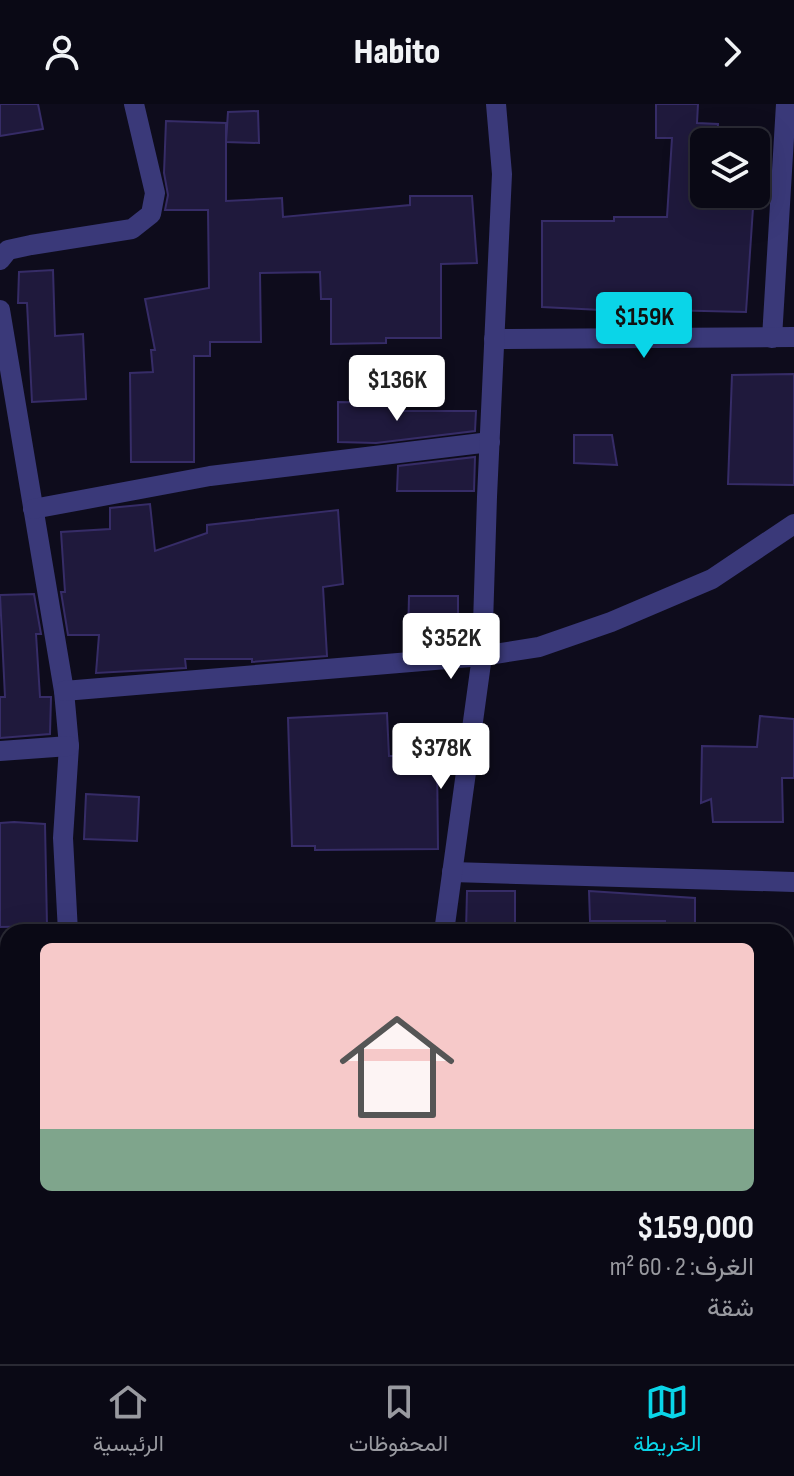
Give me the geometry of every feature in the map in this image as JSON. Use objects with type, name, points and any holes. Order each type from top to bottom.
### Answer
[{"type":"street","points":[[0,260],[8,250],[132,229],[151,214],[155,193],[134,104]]},
{"type":"street","points":[[445,924],[482,656],[502,174],[496,104]]},
{"type":"street","points":[[772,338],[786,104]]},
{"type":"street","points":[[0,310],[64,691],[69,746],[63,838],[68,924]]},
{"type":"street","points":[[494,339],[794,337]]},
{"type":"street","points":[[33,509],[210,476],[490,442]]},
{"type":"street","points":[[64,691],[482,656],[539,647],[611,622],[712,579],[794,524]]},
{"type":"street","points":[[0,751],[69,746]]},
{"type":"street","points":[[452,872],[794,882]]},
{"type":"building","points":[[0,104],[38,104],[43,129],[0,136]]},
{"type":"building","points":[[656,104],[698,104],[697,123],[718,124],[718,128],[690,128],[690,208],[753,208],[746,312],[662,310],[661,313],[542,307],[542,221],[667,217],[672,138],[656,138]]},
{"type":"building","points":[[258,111],[259,143],[226,142],[228,112]]},
{"type":"building","points":[[166,121],[226,123],[226,201],[282,198],[283,217],[410,205],[410,196],[472,196],[477,263],[441,264],[441,338],[386,338],[386,343],[331,344],[331,299],[321,299],[320,272],[260,273],[261,342],[210,342],[210,356],[194,356],[194,462],[131,462],[130,373],[153,372],[151,350],[155,350],[145,299],[209,288],[208,210],[165,210],[168,195],[164,173]]},
{"type":"building","points":[[53,270],[55,336],[83,334],[86,399],[32,402],[27,303],[18,303],[19,272]]},
{"type":"building","points":[[794,374],[794,485],[728,484],[732,375]]},
{"type":"building","points":[[338,402],[400,403],[400,411],[476,411],[475,431],[376,443],[338,442]]},
{"type":"building","points":[[574,435],[612,435],[617,465],[574,463]]},
{"type":"building","points":[[475,457],[474,491],[397,491],[398,466]]},
{"type":"building","points":[[150,504],[155,551],[207,533],[207,525],[338,510],[343,584],[323,587],[327,656],[252,662],[252,659],[185,659],[186,668],[96,673],[99,635],[68,635],[61,592],[65,592],[61,532],[110,529],[110,508]]},
{"type":"building","points":[[34,594],[41,634],[36,634],[40,697],[51,697],[50,734],[0,738],[0,697],[5,697],[0,595]]},
{"type":"building","points":[[409,596],[458,596],[458,638],[408,638]]},
{"type":"building","points":[[387,713],[389,756],[437,756],[438,849],[315,850],[315,846],[292,846],[288,718]]},
{"type":"building","points":[[760,716],[794,719],[794,778],[782,778],[783,822],[713,822],[711,799],[701,803],[702,746],[757,747]]},
{"type":"building","points":[[86,794],[139,797],[137,841],[84,839]]},
{"type":"building","points":[[0,823],[45,824],[47,924],[0,924]]},
{"type":"building","points":[[467,891],[515,891],[515,924],[466,924]]},
{"type":"building","points":[[589,891],[695,898],[695,924],[590,921]]}]
